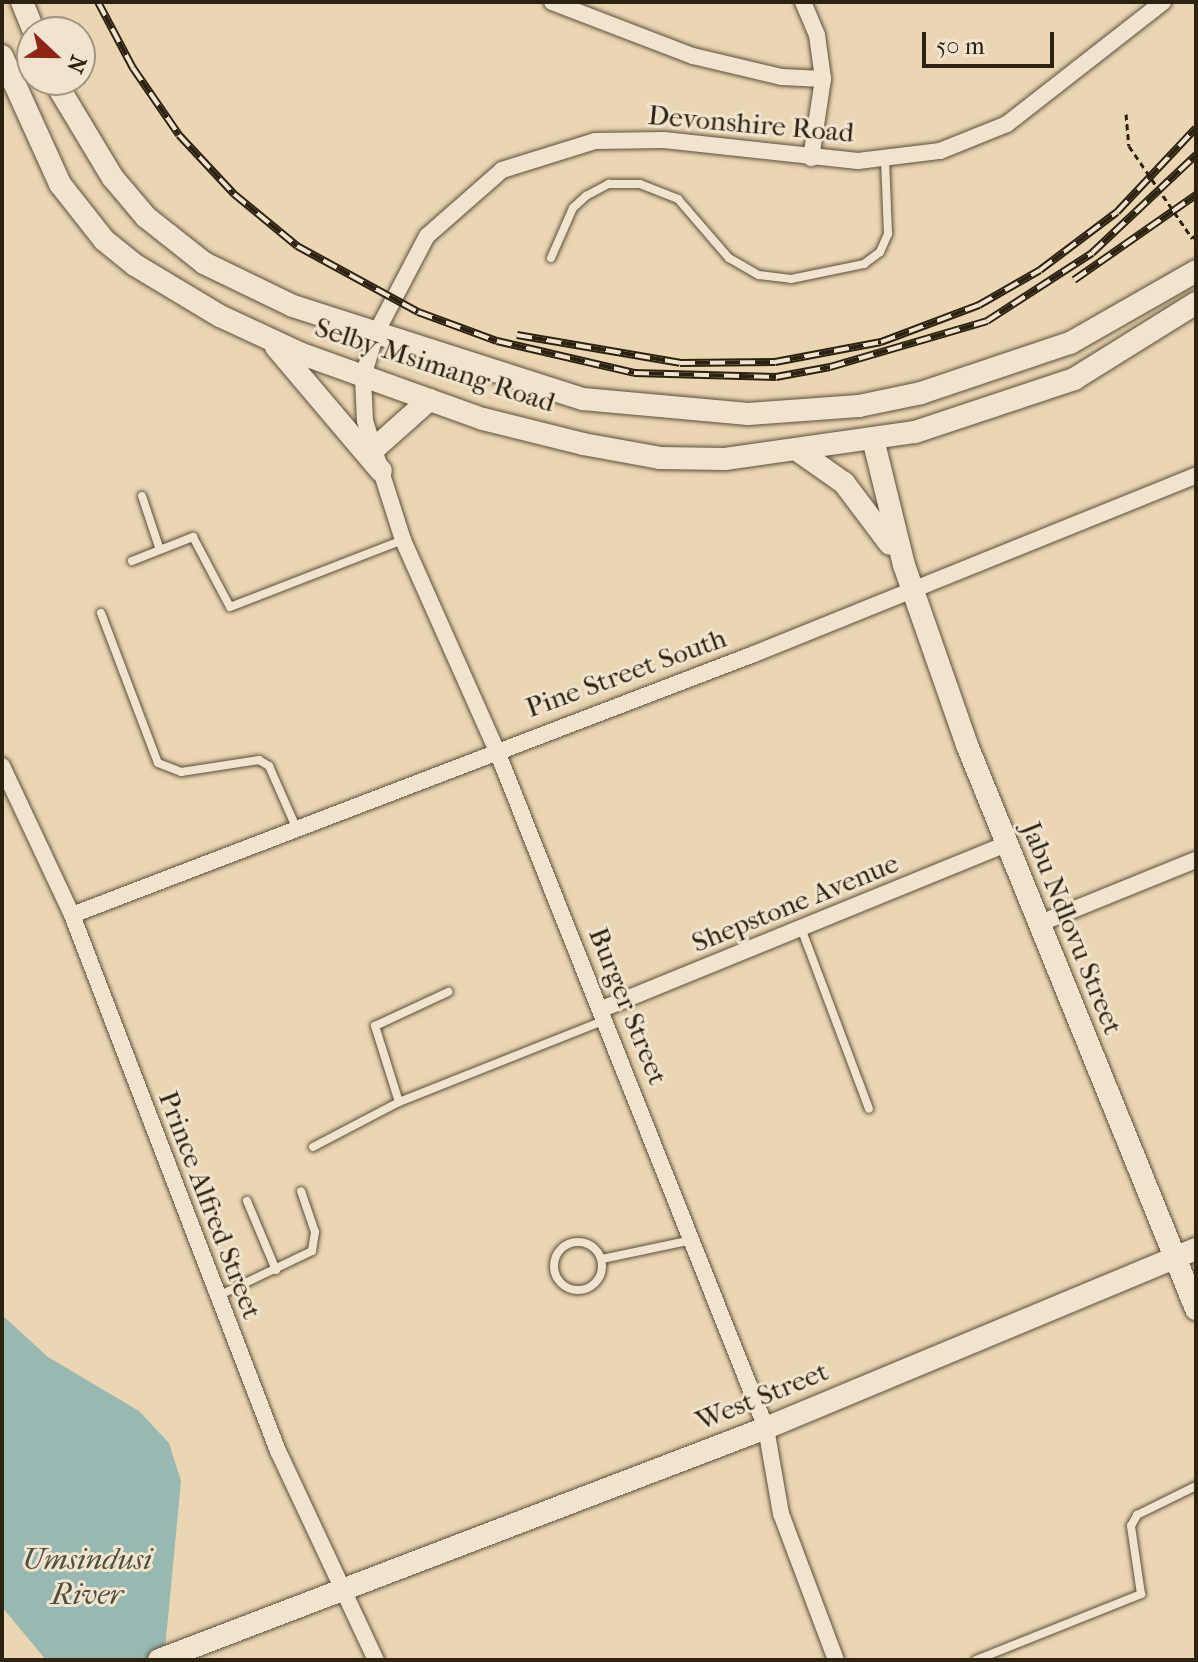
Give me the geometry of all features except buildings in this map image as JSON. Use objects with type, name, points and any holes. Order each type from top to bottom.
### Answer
[{"type":"main road","name":"Selby Msimang Road","points":[[2,56],[40,152],[104,240],[172,289],[264,336],[363,377],[429,400],[660,458],[800,452],[873,439],[989,411],[1074,379],[1196,303]]},
{"type":"main road","name":"Selby Msimang Road","points":[[63,96],[106,168],[171,239],[248,287],[376,333],[583,399],[686,413],[801,412],[921,393],[1007,367],[1137,309],[1196,271]]},
{"type":"main road","points":[[264,336],[381,471]]},
{"type":"main road","points":[[374,449],[429,400]]},
{"type":"main road","name":"Jabu Ndlovu Street","points":[[873,439],[904,565],[1007,844],[1196,1309]]},
{"type":"main road","name":"Jabu Ndlovu Street","points":[[800,452],[844,483],[904,565]]},
{"type":"main road","name":"West Street","points":[[159,1660],[766,1428],[1196,1249]]},
{"type":"street","points":[[552,2],[693,56],[782,77],[823,79]]},
{"type":"street","points":[[803,2],[817,35],[823,79],[811,158]]},
{"type":"street","name":"Devonshire Road","points":[[363,377],[376,333],[427,236],[480,185],[530,158],[570,144],[639,139],[811,158],[885,160],[980,140],[1156,4]]},
{"type":"street","name":"Burger Street","points":[[363,377],[374,449],[403,540],[496,749],[604,1014],[766,1428],[781,1514],[836,1660]]},
{"type":"street","name":"Pine Street South","points":[[72,915],[913,589],[1196,475]]},
{"type":"street","name":"Prince Alfred Street","points":[[2,766],[72,915],[278,1451],[346,1588],[376,1660]]},
{"type":"street","name":"Shepstone Avenue","points":[[604,1014],[801,928],[1007,844]]},
{"type":"street","points":[[1038,924],[1196,860]]},
{"type":"lane","points":[[551,258],[573,208],[586,196],[609,184],[640,184],[678,199],[729,258],[759,275],[791,279],[864,264],[880,252],[888,234],[885,160]]},
{"type":"lane","points":[[142,496],[159,547]]},
{"type":"lane","points":[[132,561],[159,547],[193,537],[230,607],[403,540]]},
{"type":"lane","points":[[101,613],[158,763],[181,772],[259,760],[269,766],[296,827]]},
{"type":"lane","points":[[801,928],[869,1109]]},
{"type":"lane","points":[[399,1102],[375,1026],[448,992]]},
{"type":"lane","points":[[313,1147],[399,1102],[604,1014]]},
{"type":"lane","points":[[218,1297],[308,1255],[315,1244],[301,1191]]},
{"type":"lane","points":[[247,1201],[276,1270]]},
{"type":"lane","points":[[602,1259],[692,1239]]},
{"type":"lane","points":[[579,1241],[602,1259],[601,1274],[592,1287],[563,1286],[554,1273],[554,1258],[579,1241]]},
{"type":"lane","points":[[976,1660],[1141,1594],[1131,1526],[1137,1515],[1196,1486]]},
{"type":"path","points":[[1126,114],[1129,146],[1196,235]]},
{"type":"water","name":"Umsindusi River","points":[[2,1315],[48,1357],[139,1411],[169,1443],[181,1481],[164,1660],[46,1660],[2,1607]]},
{"type":"railway","points":[[98,2],[133,68],[179,135],[234,194],[297,246],[418,312],[497,341],[634,373],[776,377],[830,367],[987,321],[1092,253],[1196,155]]},
{"type":"railway","points":[[517,335],[680,363],[775,362],[881,342],[979,305],[1040,270],[1117,212],[1196,128]]},
{"type":"railway","points":[[1074,280],[1196,195]]}]
